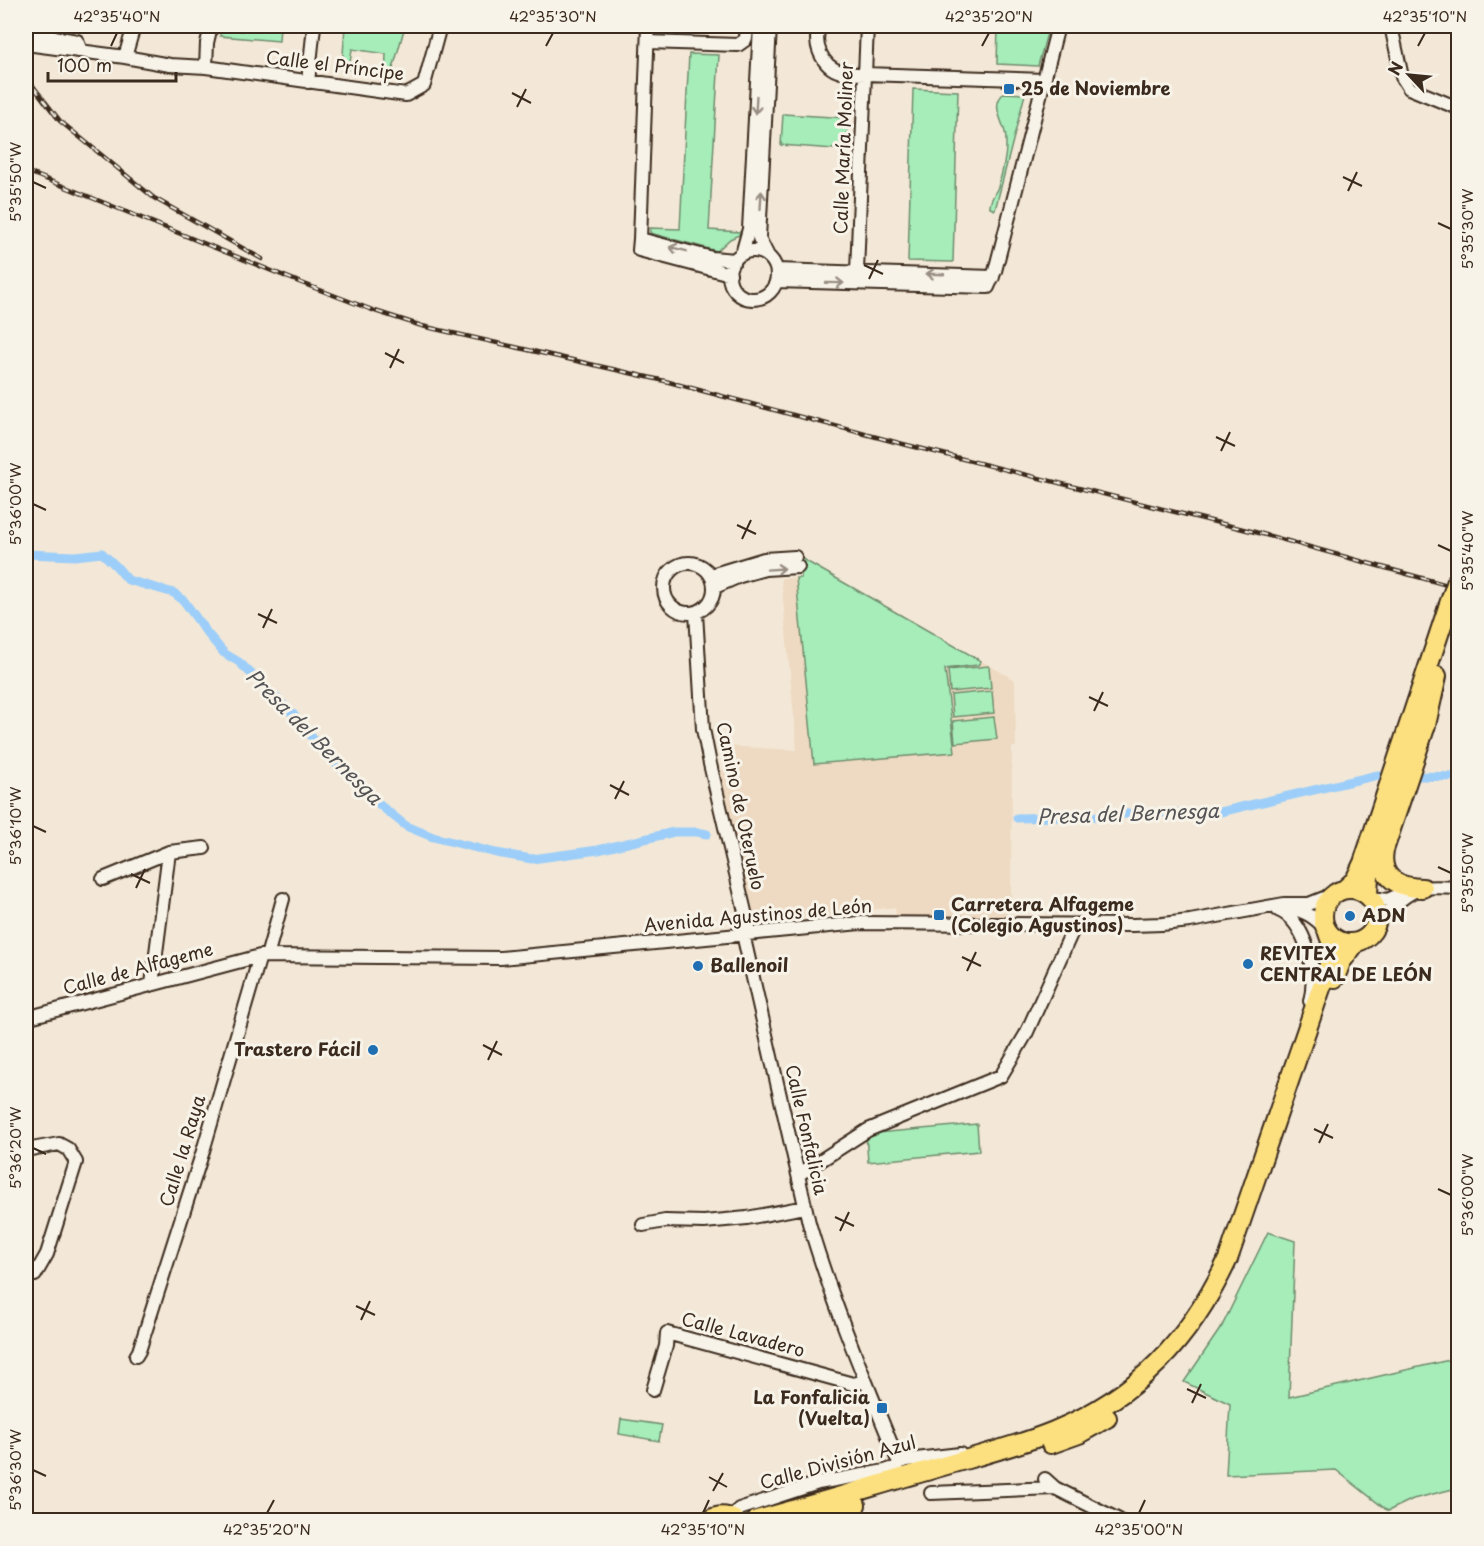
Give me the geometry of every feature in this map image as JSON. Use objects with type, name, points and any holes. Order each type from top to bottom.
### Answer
[{"type":"highway","points":[[1369,896],[1370,872],[1437,673],[1455,608],[1458,578]]},
{"type":"highway","points":[[757,1521],[994,1451],[1052,1432],[1084,1417],[1125,1392],[1155,1366],[1199,1313],[1219,1279],[1242,1221],[1331,959],[1332,944],[1323,916],[1326,903],[1355,880],[1363,863],[1455,608]]},
{"type":"highway","points":[[1418,888],[1404,887],[1391,879],[1383,859],[1426,725],[1437,673]]},
{"type":"highway","points":[[803,1521],[1004,1460],[1079,1434],[1118,1411],[1153,1385],[1181,1357],[1213,1314],[1242,1255],[1341,962],[1355,944],[1367,938],[1375,929],[1377,908],[1369,896],[1357,890],[1340,892]]},
{"type":"highway","points":[[1327,930],[1332,937],[1341,942],[1355,944]]},
{"type":"highway","points":[[709,1521],[719,1516],[734,1520]]},
{"type":"street","points":[[125,57],[134,26]]},
{"type":"street","points":[[206,67],[207,43],[211,26]]},
{"type":"street","points":[[308,82],[314,26]]},
{"type":"street","name":"Calle el Príncipe","points":[[26,44],[406,95],[424,86],[440,26]]},
{"type":"street","points":[[648,26],[639,250],[730,274]]},
{"type":"street","points":[[648,42],[738,45],[746,38],[746,30],[740,26]]},
{"type":"street","points":[[760,26],[749,229],[738,257],[731,267],[730,274],[734,289],[739,294],[754,298],[768,294],[773,288],[776,275],[772,260],[759,238],[770,26]]},
{"type":"street","points":[[820,26],[817,42],[821,56],[839,72],[1044,80]]},
{"type":"street","name":"Calle María Moliner","points":[[857,272],[867,26]]},
{"type":"street","points":[[776,275],[988,287],[993,277],[1058,26]]},
{"type":"street","points":[[1391,26],[1402,77],[1409,88],[1458,108]]},
{"type":"street","points":[[26,32],[48,30],[77,41],[81,51]]},
{"type":"street","points":[[640,239],[712,258],[738,257],[755,251],[768,256]]},
{"type":"street","points":[[776,275],[857,272],[993,277]]},
{"type":"street","points":[[713,581],[796,562]]},
{"type":"street","points":[[683,563],[694,563],[704,567],[713,581],[713,598],[706,608],[693,614],[679,612],[670,606],[665,597],[663,586],[666,576],[683,563]]},
{"type":"street","name":"Camino de Oteruelo","points":[[693,614],[703,729],[744,934]]},
{"type":"street","points":[[102,879],[169,852],[204,848]]},
{"type":"street","points":[[152,984],[169,852]]},
{"type":"street","points":[[1377,923],[1403,898],[1418,888]]},
{"type":"street","points":[[1369,896],[1388,900],[1418,888],[1458,888]]},
{"type":"street","name":"Avenida Agustinos de León","points":[[263,956],[501,958],[860,923],[1162,924],[1284,904],[1309,904],[1340,892]]},
{"type":"street","name":"Calle la Raya","points":[[136,1356],[283,899]]},
{"type":"street","name":"Avenida Agustinos de León","points":[[1259,909],[1303,911],[1327,930]]},
{"type":"street","points":[[1272,1133],[1276,1112],[1313,987],[1312,967],[1305,943],[1290,916],[1278,909]]},
{"type":"street","points":[[798,1175],[868,1130],[1001,1076],[1026,1034],[1075,925]]},
{"type":"street","name":"Calle Fonfalicia","points":[[744,934],[805,1207],[818,1253],[865,1381],[899,1463]]},
{"type":"street","name":"Calle de Alfageme","points":[[26,1018],[263,956]]},
{"type":"street","points":[[26,1150],[59,1144],[68,1149],[76,1162],[47,1254],[30,1273]]},
{"type":"street","points":[[643,1225],[665,1221],[704,1222],[747,1218],[805,1207]]},
{"type":"street","name":"Calle Lavadero","points":[[653,1390],[666,1346],[667,1333],[853,1384],[865,1381]]},
{"type":"street","name":"Calle División Azul","points":[[734,1520],[739,1509],[804,1487],[885,1471],[908,1460],[994,1451]]},
{"type":"street","points":[[1045,1479],[1055,1488],[1119,1521]]},
{"type":"street","points":[[931,1493],[1055,1488]]},
{"type":"shaded area","points":[[799,557],[1015,680],[1016,747],[1012,747],[1011,917],[896,918],[895,907],[754,922],[718,770],[726,770],[724,746],[797,750],[781,578],[801,578]]},
{"type":"green space","points":[[244,26],[280,26],[279,41],[220,36],[221,27],[242,31]]},
{"type":"green space","points":[[345,26],[405,26],[391,76],[385,77],[386,54],[352,49],[349,70],[342,69]]},
{"type":"green space","points":[[998,26],[1049,26],[1038,66],[997,64]]},
{"type":"green space","points":[[689,54],[719,55],[709,230],[740,232],[717,251],[650,233],[650,228],[680,229]]},
{"type":"green space","points":[[913,89],[958,91],[953,262],[908,261]]},
{"type":"green space","points":[[1004,93],[1025,94],[995,210],[990,208],[990,203],[998,187],[1006,151],[1005,134],[998,106],[1000,97]]},
{"type":"green space","points":[[783,114],[848,118],[847,150],[781,145]]},
{"type":"green space","points":[[799,557],[981,661],[978,665],[945,669],[955,752],[814,764],[796,578],[801,578]]},
{"type":"green space","points":[[989,666],[991,688],[950,692],[948,670]]},
{"type":"green space","points":[[992,691],[994,713],[953,717],[951,695]]},
{"type":"green space","points":[[994,717],[997,739],[955,743],[953,721]]},
{"type":"green space","points":[[977,1124],[979,1151],[868,1162],[866,1134]]},
{"type":"green space","points":[[1268,1232],[1295,1241],[1289,1397],[1458,1358],[1458,1486],[1413,1499],[1388,1511],[1336,1470],[1226,1475],[1230,1404],[1184,1382],[1222,1326]]},
{"type":"green space","points":[[621,1419],[662,1425],[659,1441],[619,1434]]},
{"type":"waterway","name":"Presa del Bernesga","points":[[26,554],[75,556],[102,553],[128,580],[174,593],[184,601],[224,653],[239,662],[293,714],[333,761],[406,826],[433,837],[496,853],[532,859],[598,850],[674,832],[707,834]]},
{"type":"waterway","name":"Presa del Bernesga","points":[[1017,818],[1138,813],[1216,813],[1378,775]]},
{"type":"waterway","name":"Presa del Bernesga","points":[[1419,776],[1458,777]]},
{"type":"railway","points":[[26,77],[60,121],[154,198],[262,259]]},
{"type":"railway","points":[[26,171],[299,282],[422,326],[665,381],[899,443],[1255,532],[1458,588]]},
{"type":"place","name":"25 de Noviembre","points":[[1009,89]]},
{"type":"place","name":"Carretera Alfageme (Colegio Agustinos)","points":[[939,915]]},
{"type":"place","name":"ADN","points":[[1350,916]]},
{"type":"place","name":"REVITEX CENTRAL DE LEÓN","points":[[1248,964]]},
{"type":"place","name":"Ballenoil","points":[[698,966]]},
{"type":"place","name":"Trastero Fácil","points":[[373,1050]]},
{"type":"place","name":"La Fonfalicia (Vuelta)","points":[[882,1408]]}]
